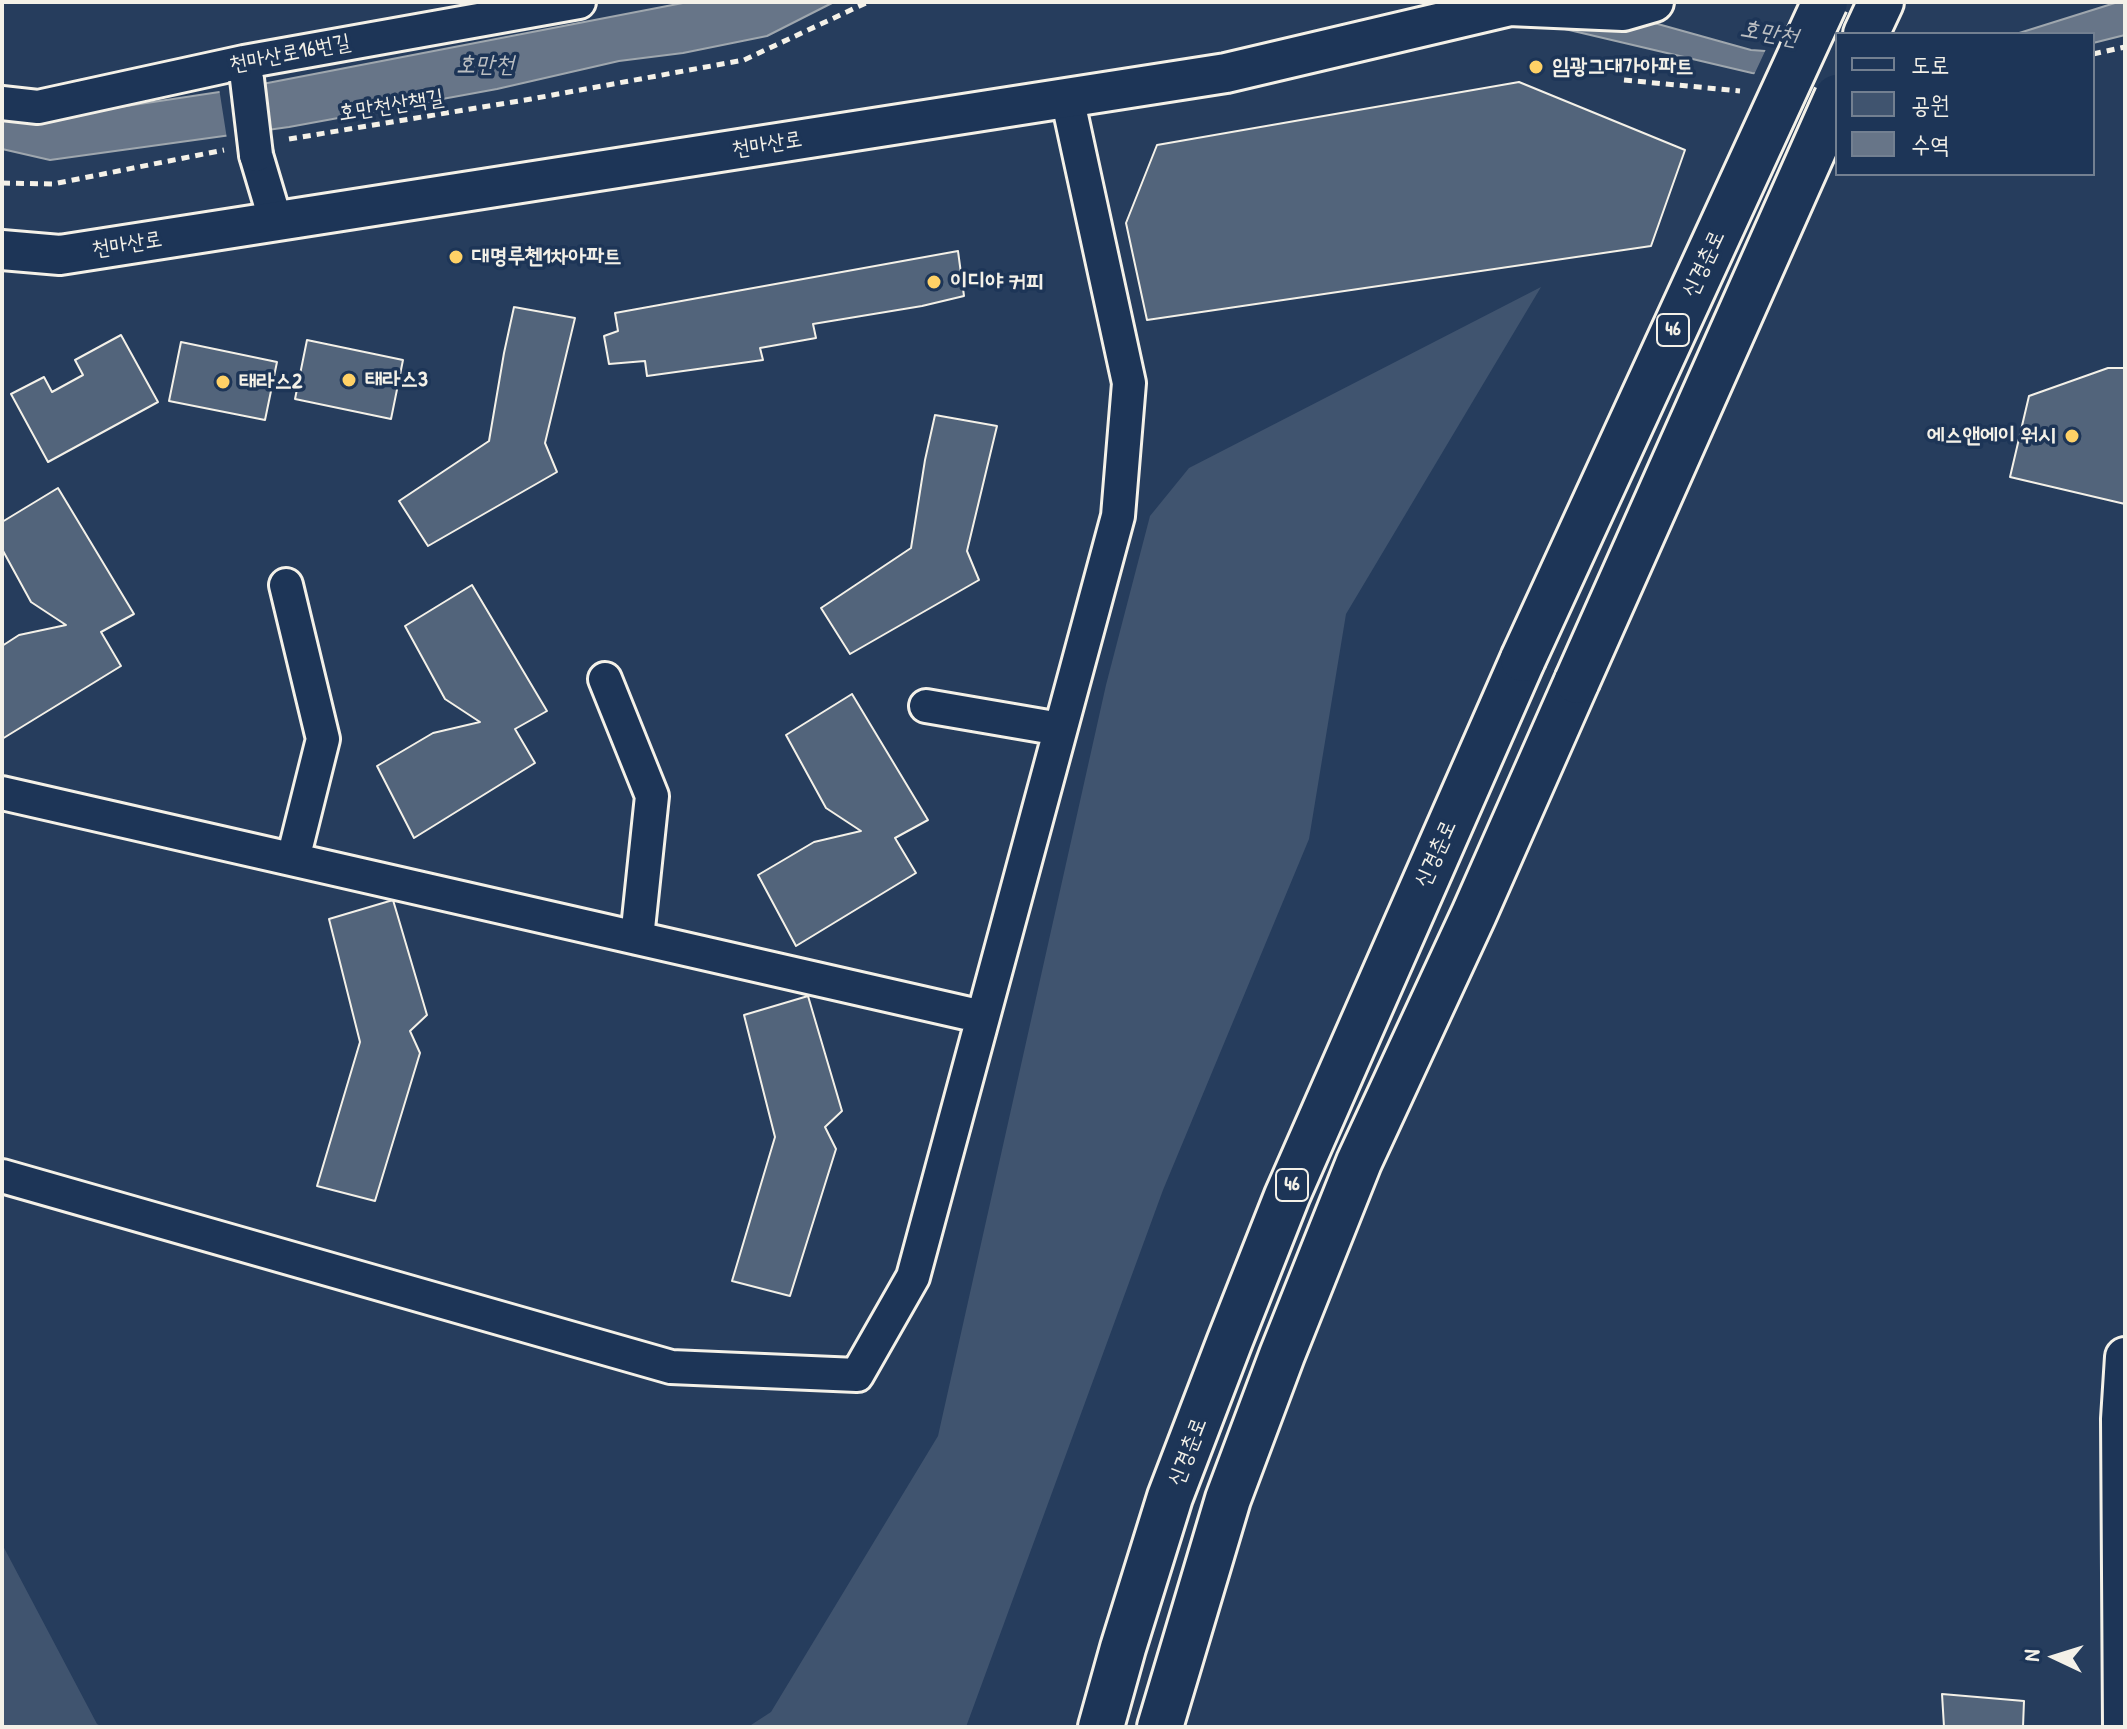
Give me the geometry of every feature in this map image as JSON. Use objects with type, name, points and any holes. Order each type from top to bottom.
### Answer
[{"type":"highway","name":"신경춘로","points":[[1101,1727],[1170,1497],[1287,1196],[1523,659],[1825,2]]},
{"type":"highway","points":[[1867,32],[1881,2]]},
{"type":"highway","name":"46","points":[[1160,1727],[1228,1499],[1359,1162],[1474,914],[1835,101]]},
{"type":"street","name":"천마산로16번길","points":[[2,103],[38,107],[245,70],[579,2]]},
{"type":"street","name":"천마산로","points":[[2,250],[60,255],[1226,73],[1518,4],[1623,11],[1654,2]]},
{"type":"street","points":[[245,70],[256,148],[276,222]]},
{"type":"street","points":[[2,1176],[671,1367],[857,1375],[913,1277],[1118,516],[1129,383],[1067,97]]},
{"type":"street","points":[[286,585],[323,739],[293,859]]},
{"type":"street","points":[[605,679],[652,796],[637,938]]},
{"type":"street","points":[[926,706],[1060,729]]},
{"type":"street","points":[[2,793],[983,1017]]},
{"type":"street","points":[[2123,1727],[2121,1419],[2125,1357]]},
{"type":"path","name":"호만천산책길","points":[[2,183],[53,184],[744,60],[868,2]]},
{"type":"path","points":[[2095,54],[2125,47]]},
{"type":"path","points":[[1624,80],[1746,91]]},
{"type":"green space","points":[[1541,287],[1346,614],[1309,839],[1163,1190],[966,1727],[748,1727],[771,1712],[938,1436],[1106,685],[1150,516],[1189,468]]},
{"type":"green space","points":[[2,1544],[97,1724],[103,1727],[2,1727]]},
{"type":"water","name":"호만천","points":[[688,2],[834,2],[767,36],[683,53],[619,61],[497,89],[289,127],[50,160],[2,149],[2,117],[40,119],[226,91]]},
{"type":"water","name":"호만천","points":[[1450,2],[1579,2],[1751,50],[1835,56],[1835,83],[1752,73]]},
{"type":"water","points":[[2125,2],[2125,35],[2095,42],[2095,32],[2022,32]]},
{"type":"pier","points":[[1767,47],[1835,52],[1835,87],[1753,77]]},
{"type":"pier","points":[[262,80],[272,133],[227,139],[219,88]]},
{"type":"building","points":[[1519,82],[1685,150],[1651,246],[1147,320],[1126,223],[1157,145]]},
{"type":"building","points":[[958,251],[964,296],[813,324],[816,338],[760,348],[763,360],[647,376],[645,361],[609,364],[604,336],[618,331],[615,313]]},
{"type":"building","points":[[514,307],[575,318],[545,443],[557,472],[428,546],[399,501],[489,441]]},
{"type":"building","points":[[121,335],[158,402],[48,462],[11,394],[44,377],[52,392],[83,375],[75,360]]},
{"type":"building","name":"태라스3","points":[[307,340],[403,360],[391,419],[295,399]]},
{"type":"building","name":"태라스2","points":[[181,342],[277,362],[265,420],[169,401]]},
{"type":"building","name":"에스앤에이 워시","points":[[2108,368],[2125,368],[2125,504],[2010,477],[2029,396]]},
{"type":"building","points":[[935,415],[997,426],[967,551],[979,580],[850,654],[821,608],[911,548]]},
{"type":"building","points":[[58,488],[134,614],[101,632],[121,666],[2,739],[2,646],[19,635],[66,625],[31,602],[2,549],[2,522]]},
{"type":"building","points":[[472,585],[547,711],[515,729],[535,763],[414,838],[377,766],[433,733],[480,722],[445,699],[405,626]]},
{"type":"building","points":[[852,694],[928,820],[895,838],[916,873],[796,946],[758,875],[814,842],[861,831],[826,808],[786,735]]},
{"type":"building","points":[[393,900],[427,1015],[410,1031],[420,1053],[375,1201],[317,1186],[360,1042],[329,919]]},
{"type":"building","points":[[808,996],[842,1111],[825,1127],[836,1149],[790,1296],[732,1281],[775,1137],[744,1015]]},
{"type":"building","points":[[1942,1694],[2024,1701],[2023,1727],[1944,1727]]},
{"type":"place","name":"임광그대가아파트","points":[[1536,67]]},
{"type":"place","name":"대명루첸1차아파트","points":[[456,257]]},
{"type":"place","name":"이디야 커피","points":[[934,282]]},
{"type":"place","name":"태라스3","points":[[349,380]]},
{"type":"place","name":"태라스2","points":[[223,382]]},
{"type":"place","name":"에스앤에이 워시","points":[[2072,436]]}]
